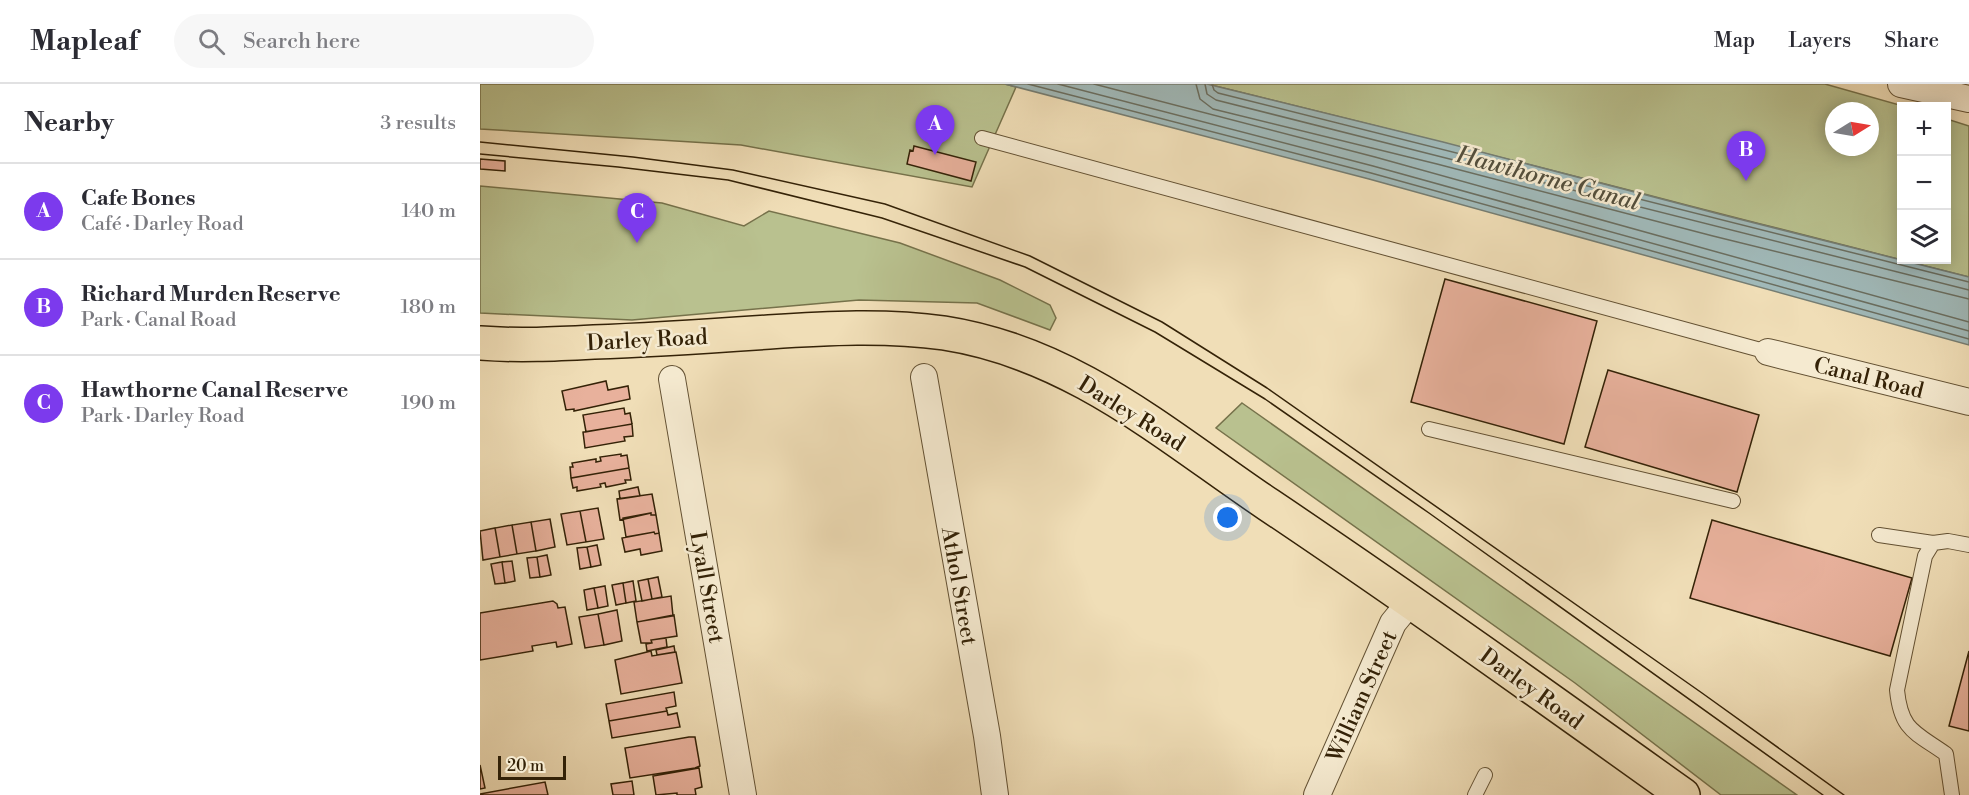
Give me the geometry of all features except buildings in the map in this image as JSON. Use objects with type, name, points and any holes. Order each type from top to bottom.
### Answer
[{"type":"main road","name":"Darley Road","points":[[480,343],[512,346],[675,339],[810,329],[894,328],[942,333],[991,343],[1042,360],[1090,384],[1156,425],[1246,490],[1411,601],[1683,795]]},
{"type":"street","points":[[1901,84],[1969,99]]},
{"type":"street","name":"Canal Road","points":[[1768,351],[1969,402]]},
{"type":"street","name":"Athol Street","points":[[924,377],[985,725],[995,795]]},
{"type":"street","name":"Lyall Street","points":[[672,379],[743,795]]},
{"type":"street","name":"William Street","points":[[1317,795],[1394,623],[1411,601]]},
{"type":"lane","points":[[982,138],[1768,351]]},
{"type":"lane","points":[[1429,429],[1734,501]]},
{"type":"lane","points":[[1879,535],[1933,543],[1948,541],[1969,545]]},
{"type":"lane","points":[[1933,543],[1925,556],[1897,690],[1899,709],[1907,726],[1946,754],[1952,795]]},
{"type":"lane","points":[[1475,795],[1485,775]]},
{"type":"green space","points":[[480,84],[1005,84],[1016,87],[972,187],[741,145],[480,129]]},
{"type":"green space","points":[[1207,84],[1825,84],[1897,104],[1897,259],[1874,253]]},
{"type":"green space","points":[[1951,120],[1969,126],[1969,277],[1918,264],[1951,264]]},
{"type":"green space","points":[[480,186],[662,203],[744,226],[769,211],[900,243],[1000,280],[1050,305],[1056,318],[1050,330],[977,303],[859,300],[632,320],[480,313]]},
{"type":"green space","points":[[1242,403],[1797,795],[1721,795],[1575,683],[1216,428]]},
{"type":"water","name":"Hawthorne Canal","points":[[1005,84],[1207,84],[1897,259],[1897,264],[1917,264],[1969,277],[1969,345],[1369,179]]},
{"type":"tram line","points":[[480,142],[633,157],[733,170],[885,204],[1030,256],[1162,322],[1267,388],[1844,795]]},
{"type":"tram line","points":[[480,154],[728,180],[882,218],[1025,267],[1155,332],[1265,399],[1429,513],[1823,795]]},
{"type":"place","name":"Cafe Bones","points":[[935,155]]},
{"type":"place","name":"Richard Murden Reserve","points":[[1746,181]]},
{"type":"place","name":"Hawthorne Canal Reserve","points":[[637,243]]}]
